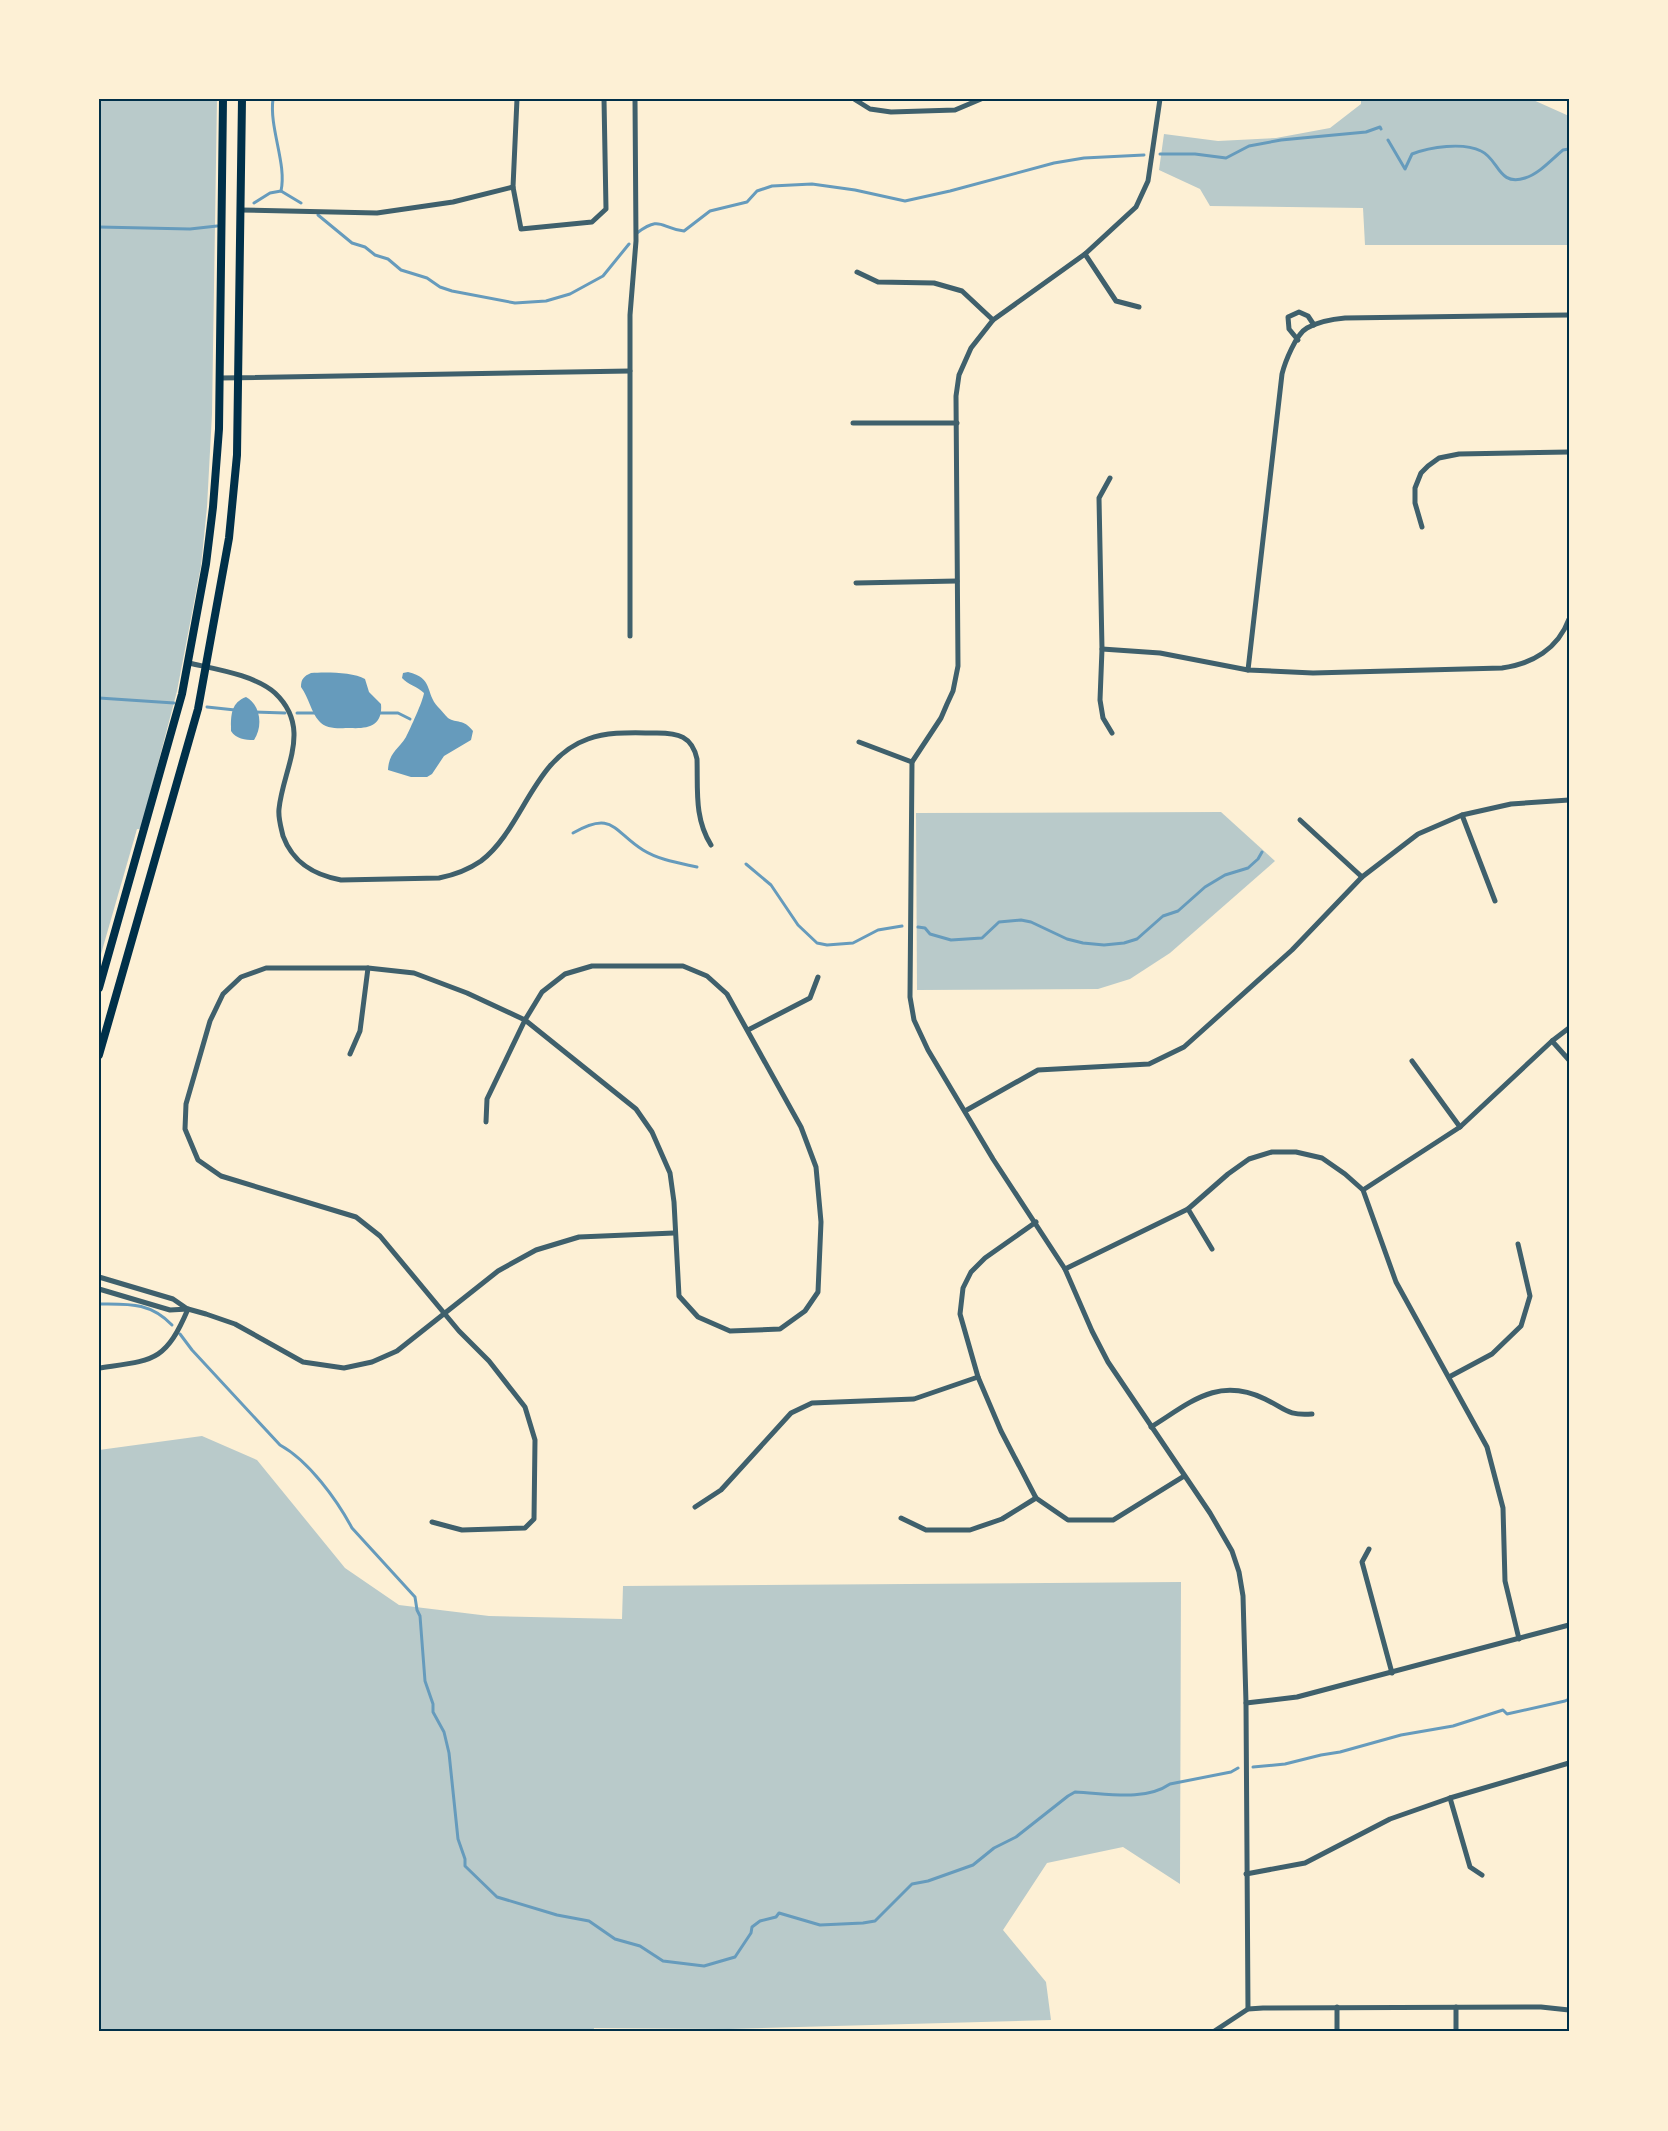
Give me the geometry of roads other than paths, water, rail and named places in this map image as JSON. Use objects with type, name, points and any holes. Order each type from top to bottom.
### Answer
[{"type":"main road","points":[[99,988],[180,705],[206,564],[219,429],[224,99]]},
{"type":"main road","points":[[99,1054],[198,709],[229,538],[237,455],[242,99]]},
{"type":"street","points":[[517,99],[513,187],[521,229],[592,222],[606,209],[604,99]]},
{"type":"street","points":[[630,636],[630,315],[636,242],[635,99]]},
{"type":"street","points":[[854,99],[870,109],[891,112],[956,110],[981,99]]},
{"type":"street","points":[[1160,99],[1148,181],[1136,207],[1085,254],[993,320],[977,338],[963,364],[956,396],[958,666],[953,691],[940,718],[912,762],[909,893],[912,1008],[919,1032],[928,1050],[1023,1208],[1036,1222],[1065,1269],[1100,1347],[1216,1522],[1232,1551],[1239,1572],[1243,1596],[1248,2009]]},
{"type":"street","points":[[240,210],[377,213],[453,202],[513,187]]},
{"type":"street","points":[[1085,254],[1116,301],[1139,307]]},
{"type":"street","points":[[857,272],[878,282],[934,283],[962,291],[993,320]]},
{"type":"street","points":[[1298,340],[1289,329],[1288,317],[1299,312],[1308,316],[1314,325]]},
{"type":"street","points":[[1248,670],[1282,374],[1286,360],[1306,328],[1345,318],[1569,315]]},
{"type":"street","points":[[220,378],[630,370]]},
{"type":"street","points":[[853,423],[957,423]]},
{"type":"street","points":[[1422,527],[1415,503],[1415,488],[1421,473],[1439,458],[1459,454],[1569,452]]},
{"type":"street","points":[[1110,478],[1100,498],[1101,708],[1103,718],[1112,733]]},
{"type":"street","points":[[856,583],[957,581]]},
{"type":"street","points":[[1102,649],[1160,653],[1248,670],[1313,673],[1517,666],[1529,663],[1553,646],[1569,619]]},
{"type":"street","points":[[189,663],[262,685],[275,693],[285,705],[293,725],[294,744],[280,804],[280,825],[286,845],[293,855],[304,867],[326,877],[341,880],[439,878],[468,869],[491,851],[556,759],[581,742],[608,734],[674,733],[688,739],[696,752],[697,759],[700,824],[711,845]]},
{"type":"street","points":[[859,742],[912,762]]},
{"type":"street","points":[[965,1111],[1038,1070],[1149,1064],[1184,1047],[1292,950],[1362,877],[1418,834],[1462,815],[1511,804],[1569,800]]},
{"type":"street","points":[[1462,815],[1495,902]]},
{"type":"street","points":[[1300,820],[1362,877]]},
{"type":"street","points":[[432,1522],[462,1530],[525,1528],[534,1519],[534,1440],[525,1407],[489,1361],[459,1331],[380,1236],[356,1217],[221,1176],[198,1160],[185,1129],[186,1104],[210,1021],[223,994],[241,977],[266,968],[368,968],[414,973],[467,993],[525,1020],[636,1109],[652,1132],[670,1173],[674,1202],[679,1296],[698,1317],[730,1331],[780,1329],[805,1311],[818,1292],[821,1222],[816,1167],[801,1127],[748,1030],[727,994],[707,975],[683,966],[592,966],[565,974],[542,992],[525,1020],[487,1099],[486,1122]]},
{"type":"street","points":[[350,1054],[360,1031],[368,968]]},
{"type":"street","points":[[748,1030],[810,998],[818,977]]},
{"type":"street","points":[[1363,1190],[1460,1127],[1552,1041],[1569,1028]]},
{"type":"street","points":[[1552,1041],[1569,1060]]},
{"type":"street","points":[[1412,1061],[1460,1127]]},
{"type":"street","points":[[1065,1269],[1188,1209],[1249,1159],[1272,1152],[1296,1152],[1322,1158],[1345,1174],[1363,1190],[1396,1282],[1487,1447],[1503,1508],[1505,1581],[1518,1639]]},
{"type":"street","points":[[1188,1209],[1212,1249]]},
{"type":"street","points":[[1036,1222],[985,1258],[971,1272],[963,1288],[960,1314],[978,1377],[1001,1431],[1036,1498],[1068,1520],[1113,1520],[1184,1476]]},
{"type":"street","points":[[99,1277],[173,1299],[188,1309],[234,1324],[303,1362],[344,1368],[372,1362],[397,1351],[498,1271],[536,1250],[579,1236],[674,1233]]},
{"type":"street","points":[[1449,1377],[1492,1354],[1521,1326],[1530,1296],[1518,1244]]},
{"type":"street","points":[[99,1289],[170,1310],[188,1309]]},
{"type":"street","points":[[99,1368],[132,1363],[156,1356],[171,1343],[188,1309]]},
{"type":"street","points":[[695,1507],[721,1490],[791,1413],[812,1402],[914,1400],[978,1377]]},
{"type":"street","points":[[1151,1427],[1205,1394],[1216,1390],[1246,1391],[1283,1411],[1293,1414],[1312,1414]]},
{"type":"street","points":[[901,1518],[926,1530],[970,1530],[1002,1519],[1036,1498]]},
{"type":"street","points":[[1370,1549],[1362,1562],[1392,1673]]},
{"type":"street","points":[[1246,1703],[1297,1697],[1569,1625]]},
{"type":"street","points":[[1246,1874],[1305,1863],[1390,1819],[1450,1798],[1569,1763]]},
{"type":"street","points":[[1450,1798],[1470,1867],[1482,1875]]},
{"type":"street","points":[[1337,2007],[1337,2032]]},
{"type":"street","points":[[1456,2007],[1456,2032]]},
{"type":"street","points":[[1214,2032],[1248,2009],[1541,2007],[1569,2010]]},
{"type":"water","points":[[408,672],[422,678],[434,702],[448,718],[466,724],[473,731],[471,740],[444,756],[432,774],[427,777],[411,777],[388,770],[390,759],[406,737],[424,693],[402,678],[403,673]]},
{"type":"water","points":[[311,673],[346,674],[365,679],[369,692],[381,704],[380,717],[377,722],[368,727],[357,728],[334,728],[322,724],[301,687],[303,678]]},
{"type":"water","points":[[246,697],[255,705],[259,717],[259,729],[254,740],[235,736],[231,731],[234,707]]},
{"type":"waterway","points":[[273,99],[273,122],[282,169],[281,191]]},
{"type":"waterway","points":[[1160,154],[1195,154],[1226,158],[1249,146],[1281,140],[1366,132],[1380,127],[1381,129]]},
{"type":"waterway","points":[[1388,140],[1405,169],[1412,154],[1428,149],[1456,146],[1481,151],[1492,160],[1504,176],[1516,180],[1535,173],[1563,150],[1569,149]]},
{"type":"waterway","points":[[637,233],[656,224],[684,231],[710,211],[747,202],[757,191],[772,186],[812,184],[855,190],[905,201],[1054,163],[1084,158],[1144,155]]},
{"type":"waterway","points":[[254,203],[270,193],[281,191],[301,203]]},
{"type":"waterway","points":[[318,215],[352,243],[388,259],[401,270],[427,278],[440,287],[452,291],[515,303],[546,301],[570,294],[603,276],[629,244]]},
{"type":"waterway","points":[[99,227],[190,229],[217,226]]},
{"type":"waterway","points":[[99,698],[174,703]]},
{"type":"waterway","points":[[207,707],[235,710]]},
{"type":"waterway","points":[[253,712],[285,713]]},
{"type":"waterway","points":[[297,713],[316,713]]},
{"type":"waterway","points":[[380,713],[398,713],[410,719]]},
{"type":"waterway","points":[[573,833],[586,826],[605,823],[649,853],[669,861],[697,867]]},
{"type":"waterway","points":[[918,927],[925,928],[930,934],[951,940],[982,938],[999,922],[1021,920],[1031,922],[1067,939],[1083,943],[1104,945],[1124,943],[1137,939],[1163,916],[1178,911],[1205,887],[1225,875],[1248,868],[1262,852]]},
{"type":"waterway","points":[[746,864],[771,885],[798,925],[817,943],[827,945],[853,943],[878,930],[902,926]]},
{"type":"waterway","points":[[99,1304],[147,1308],[164,1317],[172,1325]]},
{"type":"waterway","points":[[180,1334],[280,1445],[312,1471],[352,1528],[415,1597],[420,1616],[425,1681],[433,1704],[433,1712],[444,1732],[449,1753],[458,1839],[465,1866],[497,1897],[557,1915],[589,1921],[615,1939],[640,1946],[663,1961],[704,1966],[735,1957],[751,1933],[752,1927],[760,1921],[776,1917],[779,1913],[820,1925],[875,1921],[912,1884],[928,1881],[973,1865],[994,1848],[1016,1837],[1075,1792],[1136,1795],[1160,1790],[1170,1784],[1231,1772],[1238,1768]]},
{"type":"waterway","points":[[1253,1767],[1285,1764],[1401,1735],[1453,1726],[1503,1710],[1507,1714],[1569,1699]]}]
